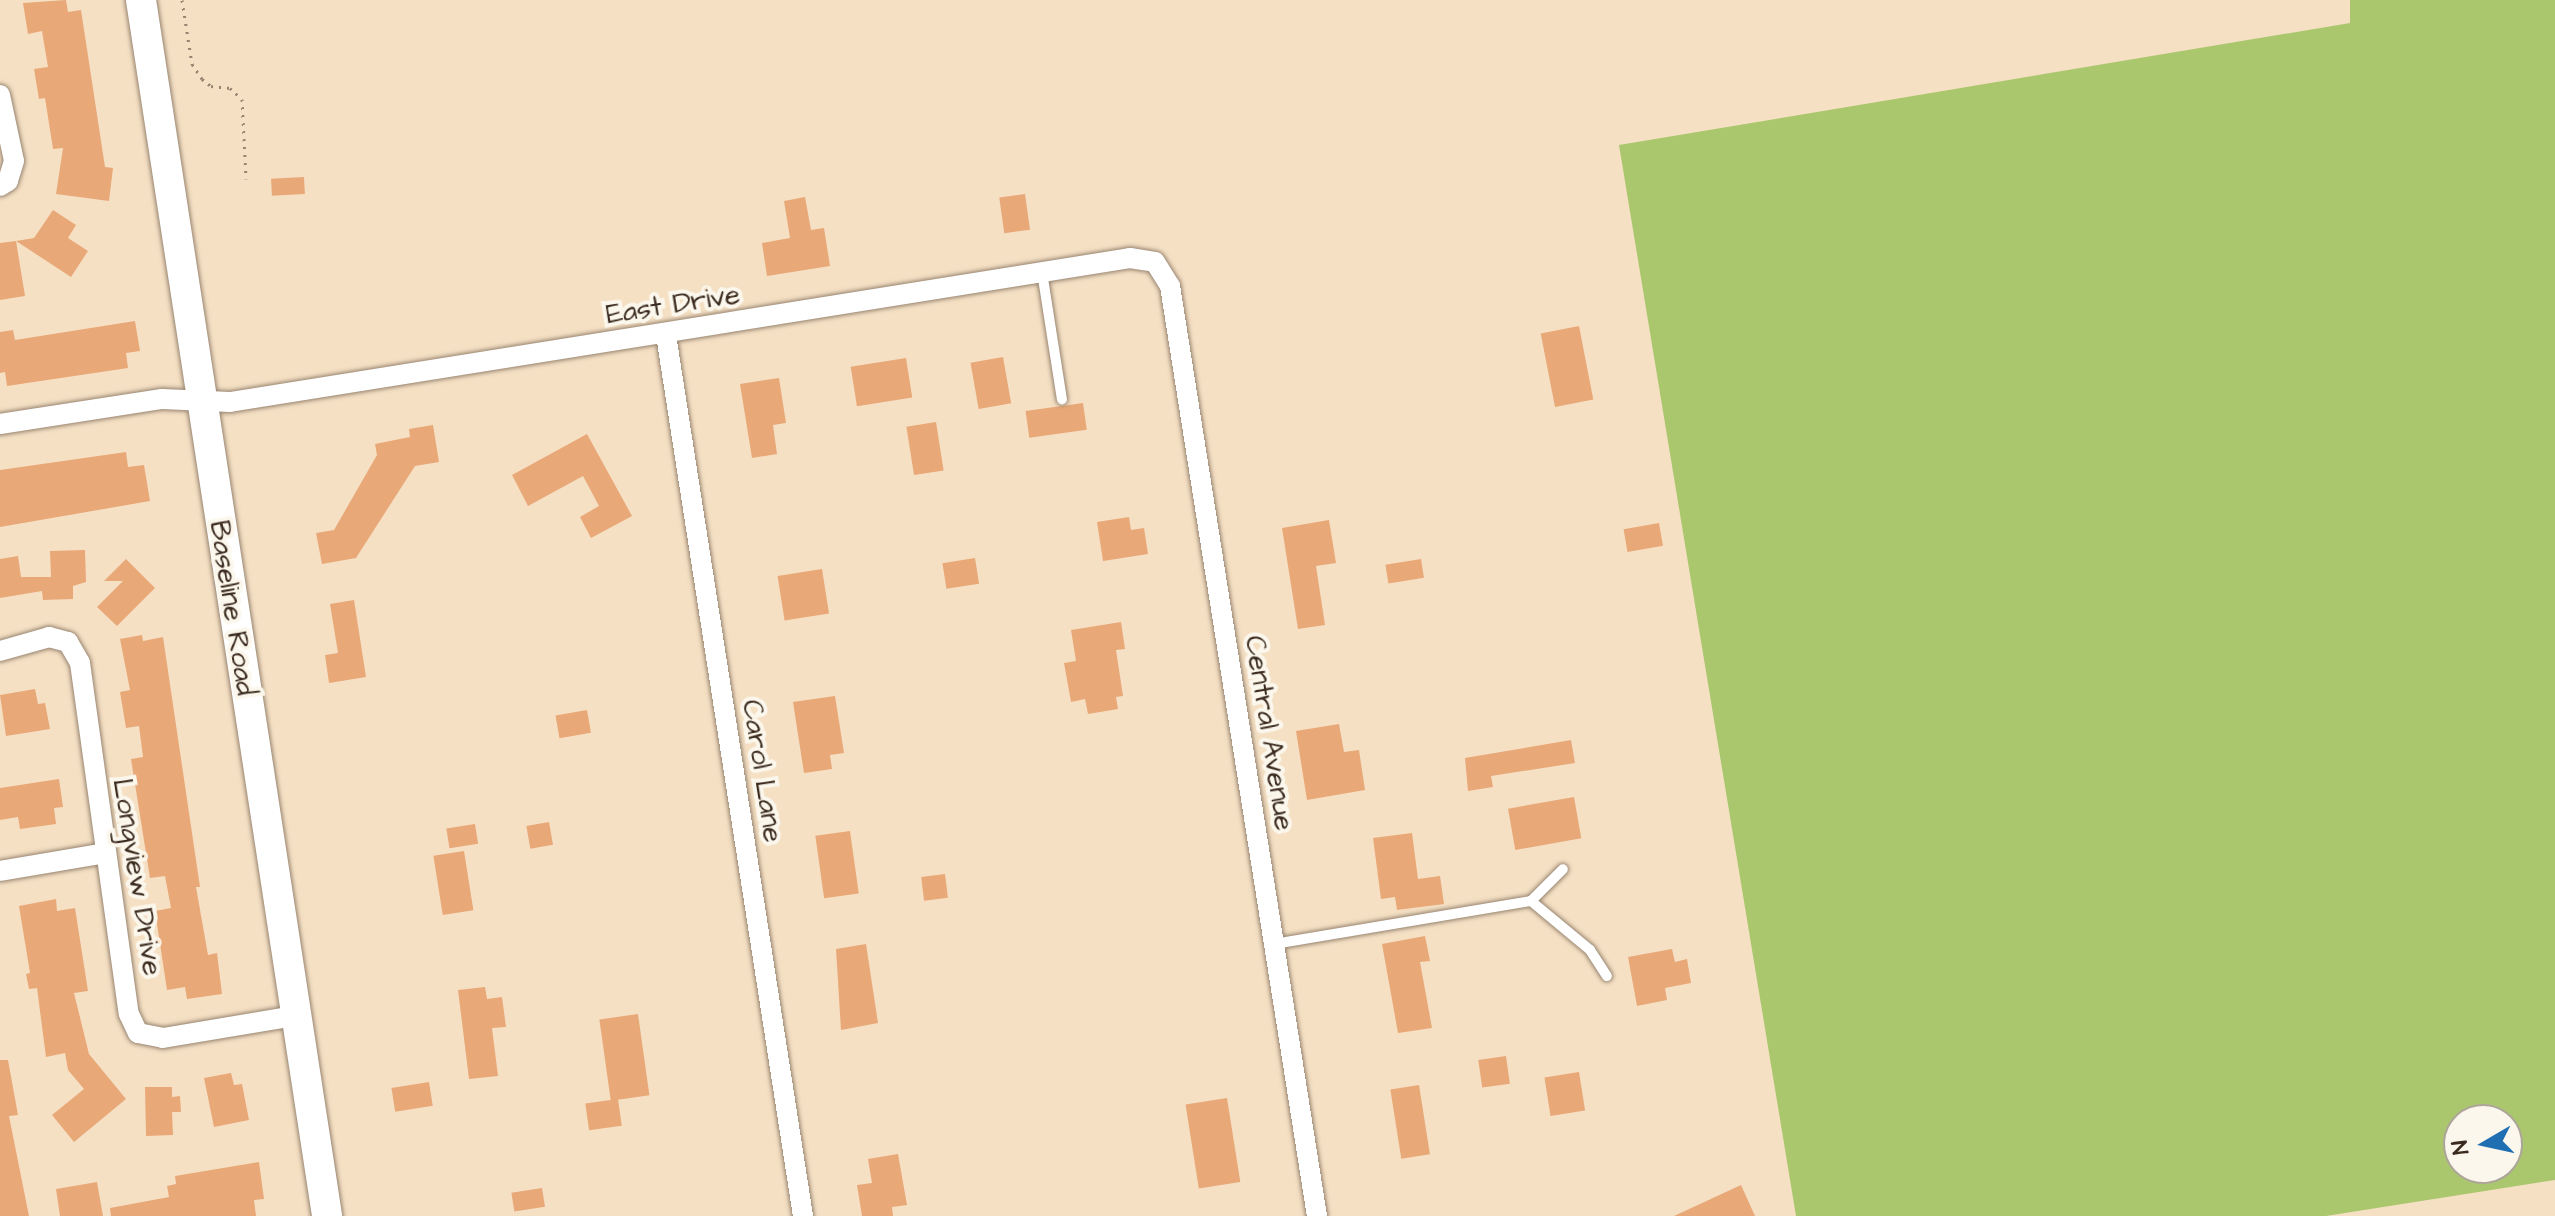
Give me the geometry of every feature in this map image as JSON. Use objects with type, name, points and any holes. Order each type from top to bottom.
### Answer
[{"type":"main road","name":"Baseline Road","points":[[141,0],[327,1216]]},
{"type":"street","points":[[0,95],[14,161],[8,181],[0,186]]},
{"type":"street","name":"East Drive","points":[[0,424],[162,399],[230,402],[666,335],[1130,258],[1155,262]]},
{"type":"street","name":"Central Avenue","points":[[1155,262],[1170,286],[1317,1216]]},
{"type":"street","name":"Carol Lane","points":[[666,335],[803,1216]]},
{"type":"street","name":"Longview Drive","points":[[0,651],[49,637],[68,642],[80,663],[129,1014],[138,1033],[163,1038],[295,1016]]},
{"type":"street","points":[[0,871],[105,853]]},
{"type":"lane","points":[[1042,272],[1062,399]]},
{"type":"lane","points":[[1274,944],[1531,901],[1563,869]]},
{"type":"lane","points":[[1531,901],[1590,950],[1607,976]]},
{"type":"path","points":[[182,0],[197,71],[211,86],[230,88],[242,99],[246,179]]},
{"type":"green space","points":[[2350,0],[2555,0],[2555,1180],[2326,1216],[1796,1216],[1619,145],[2350,23]]},
{"type":"building","points":[[66,0],[68,12],[81,10],[105,167],[113,168],[109,201],[56,194],[63,148],[53,149],[45,98],[39,99],[34,69],[48,67],[42,31],[28,34],[23,3]]},
{"type":"building","points":[[304,177],[305,194],[272,196],[271,179]]},
{"type":"building","points":[[1025,194],[1030,230],[1004,233],[999,198]]},
{"type":"building","points":[[805,197],[811,230],[824,228],[830,266],[767,276],[762,243],[790,238],[784,201]]},
{"type":"building","points":[[53,210],[76,225],[68,238],[88,251],[71,277],[16,241],[34,238]]},
{"type":"building","points":[[16,241],[25,296],[0,300],[0,243]]},
{"type":"building","points":[[135,321],[140,351],[126,353],[128,368],[7,386],[5,372],[0,373],[0,332],[13,330],[15,340]]},
{"type":"building","points":[[1579,326],[1593,400],[1555,407],[1541,333]]},
{"type":"building","points":[[1003,357],[1011,403],[979,409],[971,363]]},
{"type":"building","points":[[906,358],[912,398],[857,406],[851,367]]},
{"type":"building","points":[[779,378],[786,423],[773,425],[777,454],[752,458],[740,384]]},
{"type":"building","points":[[1083,403],[1087,430],[1029,438],[1026,411]]},
{"type":"building","points":[[936,422],[944,470],[914,475],[906,427]]},
{"type":"building","points":[[433,425],[439,462],[415,466],[356,558],[322,564],[316,533],[334,530],[377,455],[375,444],[410,437],[409,429]]},
{"type":"building","points":[[587,434],[632,516],[591,538],[580,517],[599,506],[583,476],[528,506],[512,475]]},
{"type":"building","points":[[126,452],[128,467],[144,465],[150,501],[0,527],[0,470]]},
{"type":"building","points":[[1129,517],[1131,530],[1144,528],[1148,554],[1103,561],[1097,522]]},
{"type":"building","points":[[1329,520],[1336,563],[1316,566],[1325,625],[1298,629],[1282,528]]},
{"type":"building","points":[[1659,523],[1663,546],[1628,552],[1624,529]]},
{"type":"building","points":[[85,550],[86,582],[73,586],[73,599],[43,600],[42,591],[0,598],[0,559],[18,556],[21,577],[51,577],[50,551]]},
{"type":"building","points":[[975,558],[979,584],[946,589],[942,563]]},
{"type":"building","points":[[126,559],[155,588],[117,626],[97,607],[123,581],[104,581]]},
{"type":"building","points":[[1421,559],[1424,578],[1388,583],[1385,565]]},
{"type":"building","points":[[822,569],[829,613],[785,620],[778,576]]},
{"type":"building","points":[[354,600],[366,677],[329,683],[325,655],[338,653],[330,604]]},
{"type":"building","points":[[1121,622],[1125,649],[1116,650],[1123,696],[1116,697],[1118,709],[1088,714],[1085,699],[1071,702],[1064,663],[1076,661],[1071,630]]},
{"type":"building","points":[[142,635],[143,641],[163,637],[200,887],[196,887],[208,955],[217,953],[222,994],[187,999],[185,987],[167,990],[155,911],[171,908],[165,876],[150,878],[131,759],[143,757],[139,726],[126,728],[120,692],[130,690],[120,639]]},
{"type":"building","points":[[35,689],[38,704],[45,703],[50,729],[6,736],[0,695]]},
{"type":"building","points":[[835,696],[844,753],[830,755],[832,769],[804,773],[793,702]]},
{"type":"building","points":[[587,710],[591,733],[559,738],[555,716]]},
{"type":"building","points":[[1339,724],[1344,752],[1359,750],[1365,790],[1307,800],[1296,731]]},
{"type":"building","points":[[1571,740],[1575,763],[1491,776],[1493,787],[1468,791],[1465,758]]},
{"type":"building","points":[[59,779],[63,807],[54,808],[56,824],[20,829],[18,817],[0,820],[0,788]]},
{"type":"building","points":[[1574,797],[1581,838],[1515,850],[1508,809]]},
{"type":"building","points":[[549,822],[553,845],[530,849],[526,826]]},
{"type":"building","points":[[475,824],[478,844],[449,848],[446,829]]},
{"type":"building","points":[[850,831],[859,893],[824,898],[815,836]]},
{"type":"building","points":[[1412,833],[1418,879],[1440,876],[1444,904],[1397,910],[1395,897],[1381,899],[1373,838]]},
{"type":"building","points":[[464,851],[473,910],[443,915],[433,856]]},
{"type":"building","points":[[945,874],[948,898],[924,901],[921,877]]},
{"type":"building","points":[[56,899],[57,911],[75,908],[88,991],[74,993],[89,1054],[126,1099],[74,1142],[52,1115],[84,1089],[68,1070],[65,1053],[46,1057],[37,988],[29,989],[26,974],[30,973],[19,906]]},
{"type":"building","points":[[1425,936],[1430,961],[1420,962],[1432,1028],[1398,1033],[1382,944]]},
{"type":"building","points":[[866,944],[878,1023],[841,1030],[836,949]]},
{"type":"building","points":[[1672,949],[1675,962],[1687,959],[1691,983],[1665,988],[1667,1000],[1637,1006],[1628,957]]},
{"type":"building","points":[[485,987],[487,999],[502,997],[506,1027],[492,1028],[498,1076],[469,1079],[458,990]]},
{"type":"building","points":[[638,1014],[649,1095],[611,1101],[599,1019]]},
{"type":"building","points":[[1506,1056],[1510,1084],[1482,1088],[1478,1060]]},
{"type":"building","points":[[0,1060],[8,1060],[18,1115],[9,1116],[29,1216],[0,1216]]},
{"type":"building","points":[[1579,1072],[1585,1111],[1551,1116],[1544,1077]]},
{"type":"building","points":[[231,1073],[234,1085],[242,1084],[249,1120],[214,1127],[204,1078]]},
{"type":"building","points":[[429,1082],[433,1106],[395,1112],[391,1088]]},
{"type":"building","points":[[1419,1085],[1430,1154],[1401,1159],[1390,1090]]},
{"type":"building","points":[[145,1087],[172,1087],[172,1097],[180,1096],[181,1112],[172,1112],[173,1135],[146,1136]]},
{"type":"building","points":[[1227,1098],[1240,1182],[1199,1189],[1186,1105]]},
{"type":"building","points":[[618,1099],[622,1126],[589,1130],[585,1104]]},
{"type":"building","points":[[898,1154],[907,1205],[892,1207],[893,1216],[862,1216],[857,1185],[872,1183],[868,1159]]},
{"type":"building","points":[[259,1162],[264,1199],[254,1200],[256,1216],[111,1216],[110,1208],[169,1197],[167,1186],[176,1184],[175,1176]]},
{"type":"building","points":[[97,1182],[103,1216],[60,1216],[56,1189]]},
{"type":"building","points":[[1741,1185],[1755,1216],[1674,1216]]},
{"type":"building","points":[[542,1188],[545,1207],[514,1212],[511,1193]]}]
